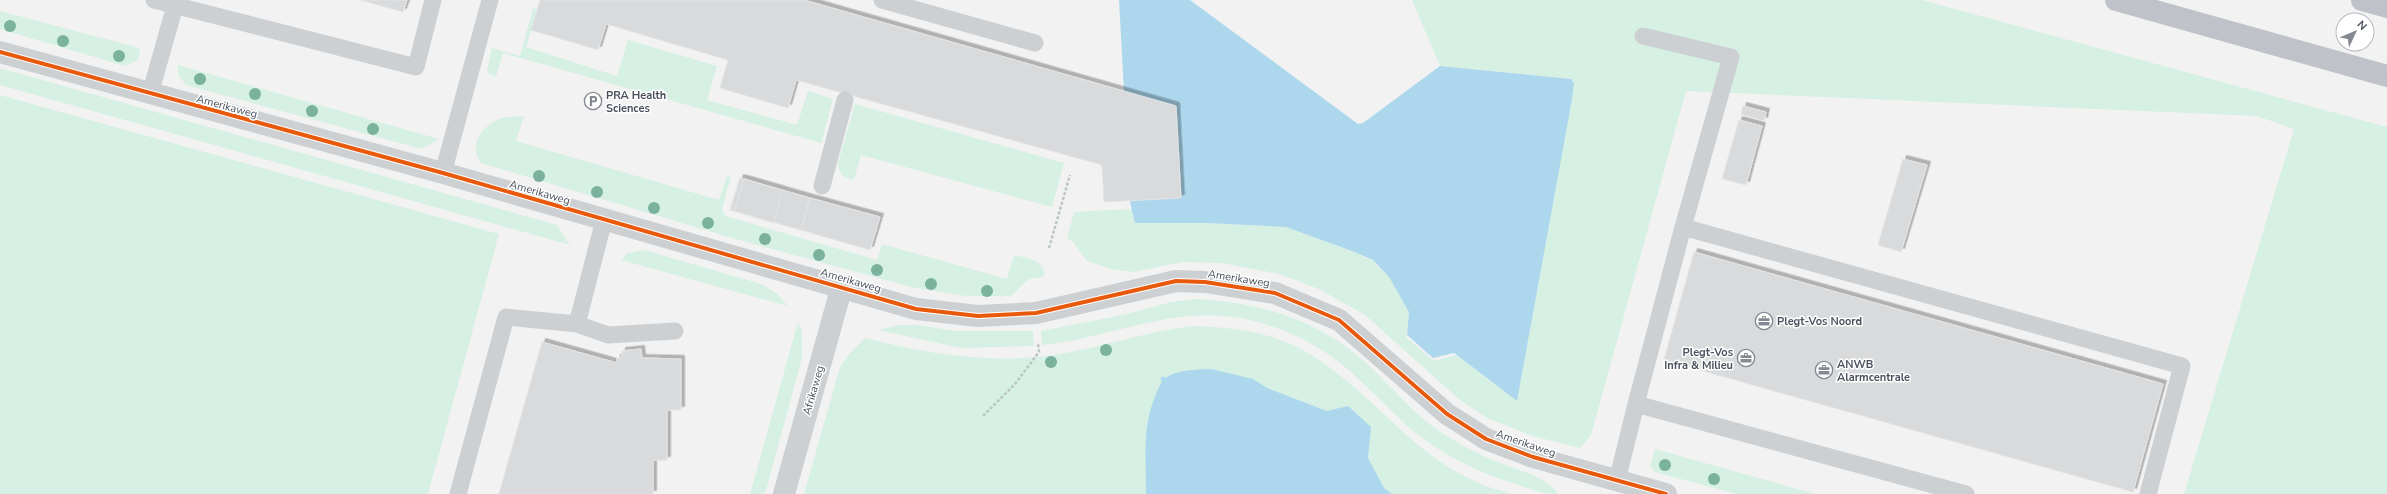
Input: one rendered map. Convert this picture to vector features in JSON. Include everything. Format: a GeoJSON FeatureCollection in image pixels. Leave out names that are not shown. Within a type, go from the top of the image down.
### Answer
{"type":"FeatureCollection","features":[{"type":"Feature","properties":{"kind":"highway"},"geometry":{"type":"LineString","coordinates":[[2116,0],[2387,76]]}},
{"type":"Feature","properties":{"kind":"highway"},"geometry":{"type":"LineString","coordinates":[[2362,0],[2387,7]]}},
{"type":"Feature","properties":{"kind":"street","name":"Amerikaweg"},"geometry":{"type":"LineString","coordinates":[[0,52],[443,173],[604,220],[842,286],[916,309],[978,316],[1036,313],[1176,281],[1205,282],[1276,293],[1339,320],[1447,414],[1486,439],[1615,487],[1666,494]]}},
{"type":"Feature","properties":{"kind":"street","name":"Afrikaweg"},"geometry":{"type":"LineString","coordinates":[[784,494],[842,286]]}},
{"type":"Feature","properties":{"kind":"lane"},"geometry":{"type":"LineString","coordinates":[[154,0],[416,67],[433,0]]}},
{"type":"Feature","properties":{"kind":"lane"},"geometry":{"type":"LineString","coordinates":[[443,173],[490,0]]}},
{"type":"Feature","properties":{"kind":"lane"},"geometry":{"type":"LineString","coordinates":[[882,0],[1035,43]]}},
{"type":"Feature","properties":{"kind":"lane"},"geometry":{"type":"LineString","coordinates":[[150,94],[175,6]]}},
{"type":"Feature","properties":{"kind":"lane"},"geometry":{"type":"LineString","coordinates":[[1615,487],[1683,227],[1730,57],[1643,36]]}},
{"type":"Feature","properties":{"kind":"lane"},"geometry":{"type":"LineString","coordinates":[[822,186],[844,100]]}},
{"type":"Feature","properties":{"kind":"lane"},"geometry":{"type":"LineString","coordinates":[[577,324],[604,220]]}},
{"type":"Feature","properties":{"kind":"lane"},"geometry":{"type":"LineString","coordinates":[[1683,227],[2182,366],[2148,494]]}},
{"type":"Feature","properties":{"kind":"lane"},"geometry":{"type":"LineString","coordinates":[[458,494],[506,317],[577,324],[608,335],[675,331]]}},
{"type":"Feature","properties":{"kind":"lane"},"geometry":{"type":"LineString","coordinates":[[1636,404],[1966,494]]}},
{"type":"Feature","properties":{"kind":"path"},"geometry":{"type":"LineString","coordinates":[[1049,248],[1070,175]]}},
{"type":"Feature","properties":{"kind":"path"},"geometry":{"type":"LineString","coordinates":[[983,416],[1015,384],[1039,352],[1036,313]]}},
{"type":"Feature","properties":{"kind":"green space"},"geometry":{"type":"Polygon","coordinates":[[[1412,0],[1922,0],[2387,127],[2387,494],[2184,494],[2294,129],[2257,116],[1686,91],[1591,435],[1580,448],[1533,436],[1487,418],[1460,400],[1365,315],[1321,290],[1280,274],[1221,263],[1183,262],[1133,272],[1111,269],[1087,261],[1073,242],[1067,238],[1074,212],[1132,209],[1135,223],[1207,223],[1286,227],[1352,251],[1373,261],[1389,277],[1409,312],[1406,337],[1434,361],[1456,355],[1517,401],[1574,83],[1571,79],[1440,66],[1412,0]]]}},
{"type":"Feature","properties":{"kind":"green space"},"geometry":{"type":"Polygon","coordinates":[[[533,8],[537,10],[526,47],[617,76],[628,40],[717,66],[707,100],[797,125],[808,91],[833,99],[821,143],[503,53],[496,77],[489,74],[487,70],[492,48],[520,56],[533,8]]]}},
{"type":"Feature","properties":{"kind":"green space"},"geometry":{"type":"Polygon","coordinates":[[[0,11],[140,48],[138,60],[125,66],[0,29],[0,11]]]}},
{"type":"Feature","properties":{"kind":"green space"},"geometry":{"type":"Polygon","coordinates":[[[178,65],[439,139],[422,149],[186,85],[178,75],[178,65]]]}},
{"type":"Feature","properties":{"kind":"green space"},"geometry":{"type":"Polygon","coordinates":[[[0,68],[557,225],[570,245],[0,85],[0,68]]]}},
{"type":"Feature","properties":{"kind":"green space"},"geometry":{"type":"Polygon","coordinates":[[[0,95],[499,234],[428,494],[0,494],[0,95]]]}},
{"type":"Feature","properties":{"kind":"green space"},"geometry":{"type":"Polygon","coordinates":[[[855,104],[1064,163],[1052,207],[861,155],[854,180],[847,178],[842,175],[839,170],[838,163],[855,104]]]}},
{"type":"Feature","properties":{"kind":"green space"},"geometry":{"type":"Polygon","coordinates":[[[524,116],[516,141],[719,200],[727,176],[731,177],[722,209],[725,216],[877,260],[882,244],[1007,279],[1014,255],[1029,258],[1037,262],[1041,265],[1045,274],[1042,277],[1029,279],[1011,296],[966,296],[915,288],[739,240],[481,163],[477,156],[476,142],[483,130],[495,121],[502,118],[524,116]]]}},
{"type":"Feature","properties":{"kind":"green space"},"geometry":{"type":"Polygon","coordinates":[[[644,250],[761,284],[776,293],[788,306],[621,260],[627,253],[644,250]]]}},
{"type":"Feature","properties":{"kind":"green space"},"geometry":{"type":"Polygon","coordinates":[[[1194,299],[1240,304],[1263,309],[1305,323],[1326,334],[1345,346],[1364,361],[1424,420],[1435,428],[1478,453],[1531,474],[1546,482],[1558,494],[1539,492],[1509,482],[1473,468],[1450,456],[1418,435],[1398,418],[1360,380],[1330,355],[1295,335],[1257,322],[1219,316],[1193,316],[1168,319],[1093,336],[1042,345],[1041,331],[1123,315],[1171,302],[1194,299]]]}},
{"type":"Feature","properties":{"kind":"green space"},"geometry":{"type":"Polygon","coordinates":[[[798,322],[802,331],[802,358],[765,494],[750,494],[798,322]]]}},
{"type":"Feature","properties":{"kind":"green space"},"geometry":{"type":"Polygon","coordinates":[[[899,325],[919,325],[954,331],[1033,331],[1034,346],[961,348],[878,330],[899,325]]]}},
{"type":"Feature","properties":{"kind":"green space"},"geometry":{"type":"Polygon","coordinates":[[[1191,326],[1254,332],[1284,341],[1299,348],[1339,374],[1427,452],[1452,469],[1479,483],[1512,494],[804,494],[840,367],[849,354],[865,338],[912,349],[959,356],[982,358],[1030,358],[1071,352],[1156,332],[1191,326]]]}},
{"type":"Feature","properties":{"kind":"green space"},"geometry":{"type":"Polygon","coordinates":[[[1655,449],[1816,494],[1736,494],[1655,472],[1650,466],[1655,449]]]}},
{"type":"Feature","properties":{"kind":"water"},"geometry":{"type":"Polygon","coordinates":[[[1119,0],[1190,0],[1358,124],[1363,123],[1440,66],[1571,79],[1574,83],[1572,99],[1517,401],[1454,353],[1433,358],[1407,335],[1409,312],[1389,277],[1373,260],[1286,227],[1207,223],[1135,223],[1130,202],[1119,0]]]}},
{"type":"Feature","properties":{"kind":"water"},"geometry":{"type":"Polygon","coordinates":[[[1211,369],[1253,379],[1267,388],[1327,411],[1348,406],[1371,427],[1368,458],[1384,488],[1392,494],[1146,494],[1146,436],[1151,409],[1162,381],[1160,379],[1163,376],[1165,378],[1181,371],[1211,369]]]}},
{"type":"Feature","properties":{"kind":"building"},"geometry":{"type":"Polygon","coordinates":[[[360,0],[407,0],[403,12],[360,0]]]}},
{"type":"Feature","properties":{"kind":"building"},"geometry":{"type":"Polygon","coordinates":[[[540,0],[804,0],[1176,106],[1181,198],[1104,202],[1102,165],[796,80],[788,108],[720,88],[728,60],[606,24],[598,50],[531,30],[540,0]]]}},
{"type":"Feature","properties":{"kind":"building"},"geometry":{"type":"Polygon","coordinates":[[[1743,106],[1766,112],[1764,121],[1741,114],[1743,106]]]}},
{"type":"Feature","properties":{"kind":"building"},"geometry":{"type":"Polygon","coordinates":[[[1739,120],[1762,126],[1746,185],[1722,179],[1739,120]]]}},
{"type":"Feature","properties":{"kind":"building"},"geometry":{"type":"Polygon","coordinates":[[[1903,159],[1927,165],[1901,252],[1878,245],[1903,159]]]}},
{"type":"Feature","properties":{"kind":"building"},"geometry":{"type":"Polygon","coordinates":[[[740,178],[810,198],[801,230],[730,210],[740,178]]]}},
{"type":"Feature","properties":{"kind":"building"},"geometry":{"type":"Polygon","coordinates":[[[744,179],[782,190],[774,223],[734,211],[744,179]]]}},
{"type":"Feature","properties":{"kind":"building"},"geometry":{"type":"Polygon","coordinates":[[[810,198],[880,217],[870,250],[801,230],[810,198]]]}},
{"type":"Feature","properties":{"kind":"building"},"geometry":{"type":"Polygon","coordinates":[[[1694,252],[2163,384],[2133,492],[1664,360],[1694,252]]]}},
{"type":"Feature","properties":{"kind":"building"},"geometry":{"type":"Polygon","coordinates":[[[542,342],[617,363],[617,358],[622,358],[622,351],[641,349],[642,358],[681,359],[681,410],[667,410],[667,460],[653,460],[653,494],[499,494],[542,342]]]}},
{"type":"Feature","properties":{"kind":"cycle path"},"geometry":{"type":"LineString","coordinates":[[0,52],[443,173],[916,309],[978,316],[1036,313],[1176,281],[1205,282],[1275,293],[1339,320],[1447,414],[1486,439],[1533,457],[1666,494]]}},
{"type":"Feature","properties":{"kind":"place","name":"PRA Health Sciences"},"geometry":{"type":"Point","coordinates":[593,101]}},
{"type":"Feature","properties":{"kind":"place","name":"Plegt-Vos Noord"},"geometry":{"type":"Point","coordinates":[1764,321]}},
{"type":"Feature","properties":{"kind":"place","name":"Plegt-Vos Infra & Milieu"},"geometry":{"type":"Point","coordinates":[1746,358]}},
{"type":"Feature","properties":{"kind":"place","name":"ANWB Alarmcentrale"},"geometry":{"type":"Point","coordinates":[1824,370]}}]}
